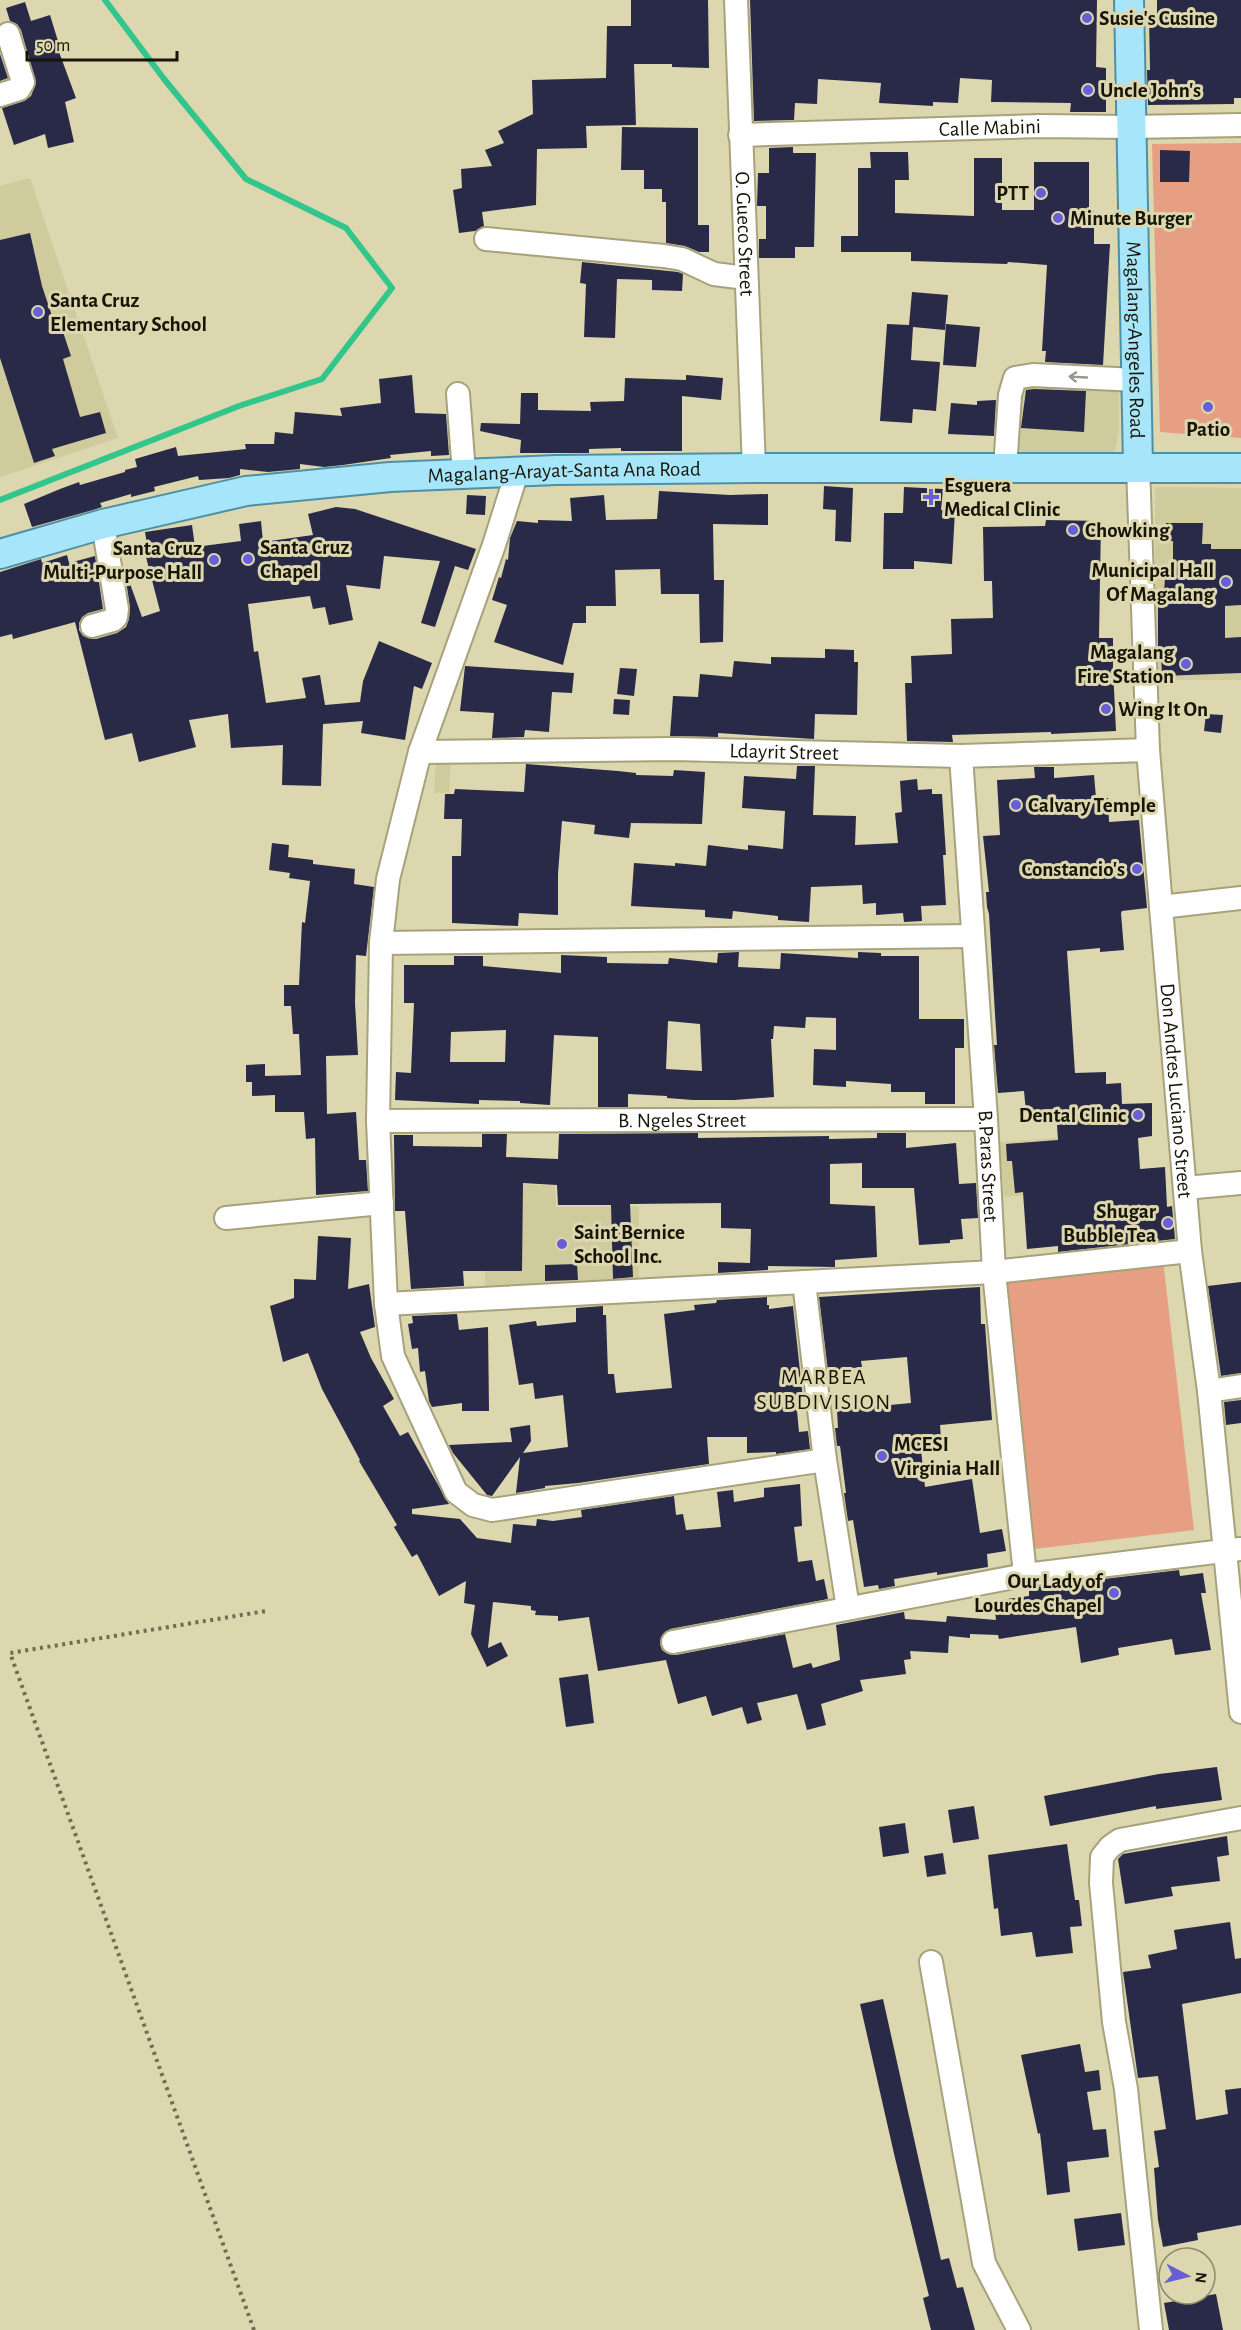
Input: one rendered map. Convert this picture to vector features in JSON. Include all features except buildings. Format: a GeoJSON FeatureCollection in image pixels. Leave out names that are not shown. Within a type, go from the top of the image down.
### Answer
{"type":"FeatureCollection","features":[{"type":"Feature","properties":{"kind":"main road","name":"Magalang-Angeles Road"},"geometry":{"type":"LineString","coordinates":[[1129,0],[1138,466]]}},
{"type":"Feature","properties":{"kind":"main road","name":"Magalang-Arayat-Santa Ana Road"},"geometry":{"type":"LineString","coordinates":[[0,554],[103,524],[246,491],[390,477],[464,473],[754,468],[1138,466],[1241,468]]}},
{"type":"Feature","properties":{"kind":"street","name":"O. Gueco Street"},"geometry":{"type":"LineString","coordinates":[[736,0],[754,468]]}},
{"type":"Feature","properties":{"kind":"street"},"geometry":{"type":"LineString","coordinates":[[0,95],[19,89],[23,82],[9,34]]}},
{"type":"Feature","properties":{"kind":"street","name":"Calle Mabini"},"geometry":{"type":"LineString","coordinates":[[740,135],[1039,126],[1241,125]]}},
{"type":"Feature","properties":{"kind":"street"},"geometry":{"type":"LineString","coordinates":[[486,239],[664,256],[682,259],[714,274],[746,278]]}},
{"type":"Feature","properties":{"kind":"street"},"geometry":{"type":"LineString","coordinates":[[1005,468],[1010,396],[1015,378],[1033,375],[1137,380]]}},
{"type":"Feature","properties":{"kind":"street"},"geometry":{"type":"LineString","coordinates":[[458,394],[464,473]]}},
{"type":"Feature","properties":{"kind":"street","name":"Don Andres Luciano Street"},"geometry":{"type":"LineString","coordinates":[[1138,466],[1148,750],[1161,908],[1190,1251],[1233,1549],[1241,1712]]}},
{"type":"Feature","properties":{"kind":"street"},"geometry":{"type":"LineString","coordinates":[[517,472],[494,545],[420,752],[388,879],[381,943],[378,1121],[386,1304],[393,1356],[456,1492],[473,1505],[492,1510],[825,1460]]}},
{"type":"Feature","properties":{"kind":"street"},"geometry":{"type":"LineString","coordinates":[[92,626],[117,617],[103,524]]}},
{"type":"Feature","properties":{"kind":"street","name":"Ldayrit Street"},"geometry":{"type":"LineString","coordinates":[[420,752],[674,749],[961,756],[1148,750]]}},
{"type":"Feature","properties":{"kind":"street","name":"B.Paras Street"},"geometry":{"type":"LineString","coordinates":[[961,756],[994,1272],[1025,1575]]}},
{"type":"Feature","properties":{"kind":"street"},"geometry":{"type":"LineString","coordinates":[[1161,908],[1241,898]]}},
{"type":"Feature","properties":{"kind":"street"},"geometry":{"type":"LineString","coordinates":[[381,943],[972,936]]}},
{"type":"Feature","properties":{"kind":"street","name":"B. Ngeles Street"},"geometry":{"type":"LineString","coordinates":[[378,1121],[986,1119]]}},
{"type":"Feature","properties":{"kind":"street"},"geometry":{"type":"LineString","coordinates":[[1185,1188],[1241,1183]]}},
{"type":"Feature","properties":{"kind":"street"},"geometry":{"type":"LineString","coordinates":[[226,1218],[382,1203]]}},
{"type":"Feature","properties":{"kind":"street"},"geometry":{"type":"LineString","coordinates":[[386,1304],[994,1272],[1190,1251]]}},
{"type":"Feature","properties":{"kind":"street"},"geometry":{"type":"LineString","coordinates":[[804,1282],[825,1460],[848,1608]]}},
{"type":"Feature","properties":{"kind":"street"},"geometry":{"type":"LineString","coordinates":[[1209,1391],[1241,1386]]}},
{"type":"Feature","properties":{"kind":"street"},"geometry":{"type":"LineString","coordinates":[[673,1642],[1025,1575],[1233,1549]]}},
{"type":"Feature","properties":{"kind":"street"},"geometry":{"type":"LineString","coordinates":[[1151,2330],[1126,2089],[1114,2022],[1101,1883],[1102,1857],[1120,1840],[1241,1818]]}},
{"type":"Feature","properties":{"kind":"street"},"geometry":{"type":"LineString","coordinates":[[931,1962],[984,2263],[1019,2330]]}},
{"type":"Feature","properties":{"kind":"path"},"geometry":{"type":"LineString","coordinates":[[254,2330],[10,1653],[266,1611]]}},
{"type":"Feature","properties":{"kind":"shaded area"},"geometry":{"type":"Polygon","coordinates":[[[1241,143],[1241,438],[1160,432],[1152,144],[1241,143]]]}},
{"type":"Feature","properties":{"kind":"shaded area","name":"Santa Cruz Elementary School"},"geometry":{"type":"Polygon","coordinates":[[[30,178],[118,438],[0,477],[0,186],[30,178]]]}},
{"type":"Feature","properties":{"kind":"shaded area"},"geometry":{"type":"Polygon","coordinates":[[[1004,369],[1119,375],[1119,431],[1115,451],[1104,455],[1002,453],[1004,369]]]}},
{"type":"Feature","properties":{"kind":"shaded area"},"geometry":{"type":"Polygon","coordinates":[[[1155,487],[1241,488],[1241,680],[1155,680],[1155,487]]]}},
{"type":"Feature","properties":{"kind":"shaded area"},"geometry":{"type":"Polygon","coordinates":[[[436,755],[451,756],[449,793],[434,793],[436,755]]]}},
{"type":"Feature","properties":{"kind":"shaded area"},"geometry":{"type":"Polygon","coordinates":[[[1057,1138],[1061,1192],[1004,1197],[1000,1142],[1057,1138]]]}},
{"type":"Feature","properties":{"kind":"shaded area","name":"Saint Bernice School Inc."},"geometry":{"type":"Polygon","coordinates":[[[483,1184],[555,1185],[556,1207],[639,1206],[639,1281],[485,1289],[483,1184]]]}},
{"type":"Feature","properties":{"kind":"shaded area"},"geometry":{"type":"Polygon","coordinates":[[[1163,1260],[1194,1530],[1034,1549],[1003,1279],[1163,1260]]]}},
{"type":"Feature","properties":{"kind":"waterway"},"geometry":{"type":"LineString","coordinates":[[0,500],[239,406],[322,379],[392,288],[346,228],[246,179],[164,79],[105,0]]}},
{"type":"Feature","properties":{"kind":"place","name":"Susie's Cusine"},"geometry":{"type":"Point","coordinates":[1087,18]}},
{"type":"Feature","properties":{"kind":"place","name":"Uncle John's"},"geometry":{"type":"Point","coordinates":[1088,90]}},
{"type":"Feature","properties":{"kind":"place","name":"PTT"},"geometry":{"type":"Point","coordinates":[1041,193]}},
{"type":"Feature","properties":{"kind":"place","name":"Minute Burger"},"geometry":{"type":"Point","coordinates":[1058,218]}},
{"type":"Feature","properties":{"kind":"place","name":"Santa Cruz Elementary School"},"geometry":{"type":"Point","coordinates":[38,312]}},
{"type":"Feature","properties":{"kind":"place","name":"Patio"},"geometry":{"type":"Point","coordinates":[1208,407]}},
{"type":"Feature","properties":{"kind":"place","name":"Esguera Medical Clinic"},"geometry":{"type":"Point","coordinates":[931,497]}},
{"type":"Feature","properties":{"kind":"place","name":"Chowking"},"geometry":{"type":"Point","coordinates":[1073,530]}},
{"type":"Feature","properties":{"kind":"place","name":"Santa Cruz Chapel"},"geometry":{"type":"Point","coordinates":[248,559]}},
{"type":"Feature","properties":{"kind":"place","name":"Santa Cruz Multi-Purpose Hall"},"geometry":{"type":"Point","coordinates":[214,560]}},
{"type":"Feature","properties":{"kind":"place","name":"Municipal Hall Of Magalang"},"geometry":{"type":"Point","coordinates":[1226,582]}},
{"type":"Feature","properties":{"kind":"place","name":"Magalang Fire Station"},"geometry":{"type":"Point","coordinates":[1186,664]}},
{"type":"Feature","properties":{"kind":"place","name":"Wing It On"},"geometry":{"type":"Point","coordinates":[1106,709]}},
{"type":"Feature","properties":{"kind":"place","name":"Calvary Temple"},"geometry":{"type":"Point","coordinates":[1016,805]}},
{"type":"Feature","properties":{"kind":"place","name":"Constancio's"},"geometry":{"type":"Point","coordinates":[1137,869]}},
{"type":"Feature","properties":{"kind":"place","name":"Dental Clinic"},"geometry":{"type":"Point","coordinates":[1138,1115]}},
{"type":"Feature","properties":{"kind":"place","name":"Shugar Bubble Tea"},"geometry":{"type":"Point","coordinates":[1168,1223]}},
{"type":"Feature","properties":{"kind":"place","name":"Saint Bernice School Inc."},"geometry":{"type":"Point","coordinates":[562,1244]}},
{"type":"Feature","properties":{"kind":"place","name":"MCESI Virginia Hall"},"geometry":{"type":"Point","coordinates":[882,1456]}},
{"type":"Feature","properties":{"kind":"place","name":"Our Lady of Lourdes Chapel"},"geometry":{"type":"Point","coordinates":[1114,1593]}},
{"type":"Feature","properties":{"kind":"district","name":"MARBEA SUBDIVISION"},"geometry":{"type":"Point","coordinates":[824,1388]}}]}
